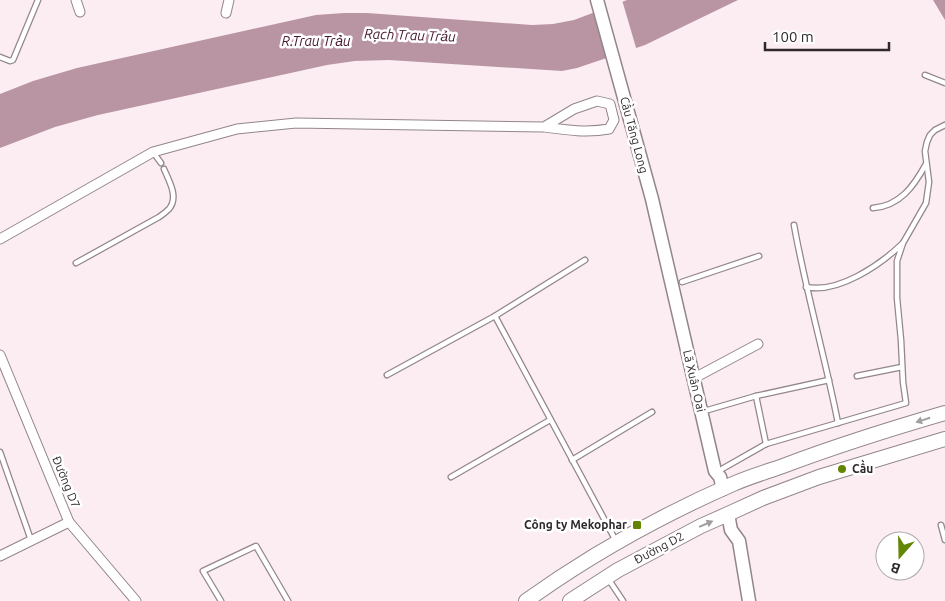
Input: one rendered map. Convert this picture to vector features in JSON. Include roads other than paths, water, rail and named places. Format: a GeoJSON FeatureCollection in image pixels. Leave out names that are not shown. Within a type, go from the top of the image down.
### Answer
{"type":"FeatureCollection","features":[{"type":"Feature","properties":{"kind":"main road","name":"Cầu Tăng Long"},"geometry":{"type":"LineString","coordinates":[[597,0],[642,163],[668,271]]}},
{"type":"Feature","properties":{"kind":"main road","name":"Lã Xuân Oai"},"geometry":{"type":"LineString","coordinates":[[668,271],[715,471],[720,477],[723,489]]}},
{"type":"Feature","properties":{"kind":"main road","name":"Đường D2"},"geometry":{"type":"LineString","coordinates":[[526,601],[616,542],[723,489],[811,455],[945,413]]}},
{"type":"Feature","properties":{"kind":"main road","name":"Đường D2"},"geometry":{"type":"LineString","coordinates":[[577,599],[607,576],[701,526],[750,504],[813,478],[945,439]]}},
{"type":"Feature","properties":{"kind":"main road"},"geometry":{"type":"LineString","coordinates":[[723,489],[731,530],[738,541],[749,601]]}},
{"type":"Feature","properties":{"kind":"main road","name":"Đường D2"},"geometry":{"type":"LineString","coordinates":[[514,601],[590,551],[602,551]]}},
{"type":"Feature","properties":{"kind":"street"},"geometry":{"type":"LineString","coordinates":[[76,0],[80,12]]}},
{"type":"Feature","properties":{"kind":"street"},"geometry":{"type":"LineString","coordinates":[[226,13],[229,0]]}},
{"type":"Feature","properties":{"kind":"street"},"geometry":{"type":"LineString","coordinates":[[0,238],[153,152],[237,129],[296,123],[544,127],[574,131],[596,131],[609,129],[614,120],[610,104],[597,101],[574,109],[544,127]]}},
{"type":"Feature","properties":{"kind":"street"},"geometry":{"type":"LineString","coordinates":[[700,374],[758,344]]}},
{"type":"Feature","properties":{"kind":"street","name":"Đường D7"},"geometry":{"type":"LineString","coordinates":[[0,355],[69,522],[136,601]]}},
{"type":"Feature","properties":{"kind":"street"},"geometry":{"type":"LineString","coordinates":[[0,556],[69,522]]}},
{"type":"Feature","properties":{"kind":"lane"},"geometry":{"type":"LineString","coordinates":[[0,58],[13,60],[38,0]]}},
{"type":"Feature","properties":{"kind":"lane"},"geometry":{"type":"LineString","coordinates":[[925,75],[945,83]]}},
{"type":"Feature","properties":{"kind":"lane"},"geometry":{"type":"LineString","coordinates":[[722,469],[766,444],[906,402],[896,281],[897,261],[903,243],[926,202],[929,182],[925,151],[930,135],[945,125]]}},
{"type":"Feature","properties":{"kind":"lane"},"geometry":{"type":"LineString","coordinates":[[153,152],[161,163]]}},
{"type":"Feature","properties":{"kind":"lane"},"geometry":{"type":"LineString","coordinates":[[873,208],[892,204],[900,198],[926,164]]}},
{"type":"Feature","properties":{"kind":"lane"},"geometry":{"type":"LineString","coordinates":[[76,263],[159,217],[169,209],[174,195],[164,169]]}},
{"type":"Feature","properties":{"kind":"lane"},"geometry":{"type":"LineString","coordinates":[[794,225],[806,287],[838,423]]}},
{"type":"Feature","properties":{"kind":"lane"},"geometry":{"type":"LineString","coordinates":[[806,287],[824,288],[849,280],[879,263],[903,243]]}},
{"type":"Feature","properties":{"kind":"lane"},"geometry":{"type":"LineString","coordinates":[[682,282],[759,256]]}},
{"type":"Feature","properties":{"kind":"lane"},"geometry":{"type":"LineString","coordinates":[[387,374],[495,316],[586,260]]}},
{"type":"Feature","properties":{"kind":"lane"},"geometry":{"type":"LineString","coordinates":[[495,316],[616,542]]}},
{"type":"Feature","properties":{"kind":"lane"},"geometry":{"type":"LineString","coordinates":[[857,376],[902,367]]}},
{"type":"Feature","properties":{"kind":"lane"},"geometry":{"type":"LineString","coordinates":[[708,410],[756,396],[829,380]]}},
{"type":"Feature","properties":{"kind":"lane"},"geometry":{"type":"LineString","coordinates":[[756,396],[766,444]]}},
{"type":"Feature","properties":{"kind":"lane"},"geometry":{"type":"LineString","coordinates":[[572,460],[652,412]]}},
{"type":"Feature","properties":{"kind":"lane"},"geometry":{"type":"LineString","coordinates":[[451,477],[550,420]]}},
{"type":"Feature","properties":{"kind":"lane"},"geometry":{"type":"LineString","coordinates":[[0,452],[31,541]]}},
{"type":"Feature","properties":{"kind":"lane"},"geometry":{"type":"LineString","coordinates":[[941,524],[945,540]]}},
{"type":"Feature","properties":{"kind":"lane"},"geometry":{"type":"LineString","coordinates":[[221,601],[203,571],[256,546],[288,601]]}},
{"type":"Feature","properties":{"kind":"lane"},"geometry":{"type":"LineString","coordinates":[[607,576],[623,601]]}},
{"type":"Feature","properties":{"kind":"water","name":"R.Trau Trảu"},"geometry":{"type":"Polygon","coordinates":[[[627,0],[738,0],[645,45],[577,68],[562,71],[389,60],[355,61],[327,65],[98,115],[55,127],[0,148],[0,94],[33,81],[77,68],[316,15],[367,13],[532,25],[553,24],[574,20],[627,0]]]}},
{"type":"Feature","properties":{"kind":"water"},"geometry":{"type":"Polygon","coordinates":[[[933,0],[945,0],[945,20],[933,0]]]}},
{"type":"Feature","properties":{"kind":"place","name":"Cầu"},"geometry":{"type":"Point","coordinates":[842,469]}},
{"type":"Feature","properties":{"kind":"place","name":"Công ty Mekophar"},"geometry":{"type":"Point","coordinates":[637,525]}},
{"type":"Feature","properties":{"kind":"water label","name":"Rạch Trau Trảu"},"geometry":{"type":"Point","coordinates":[410,35]}}]}
